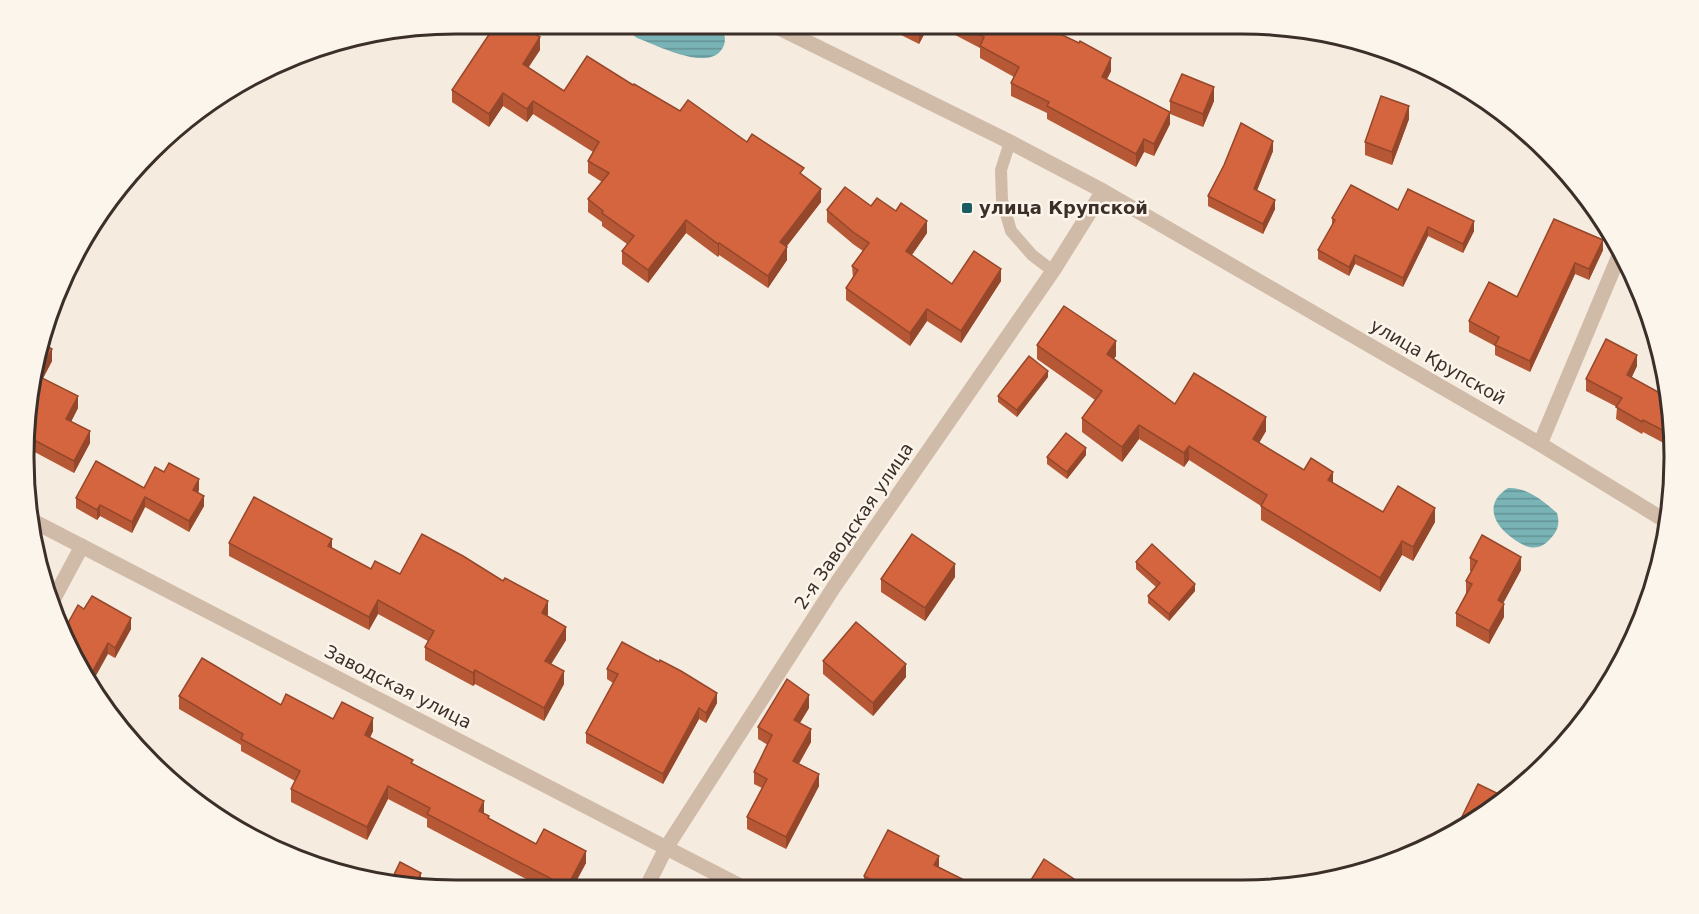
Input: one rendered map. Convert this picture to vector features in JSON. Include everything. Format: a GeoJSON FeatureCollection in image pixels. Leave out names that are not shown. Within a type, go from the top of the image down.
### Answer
{"type":"FeatureCollection","features":[{"type":"Feature","properties":{"kind":"street","name":"улица Крупской"},"geometry":{"type":"LineString","coordinates":[[791,34],[1010,142],[1103,191],[1540,444],[1660,517]]}},
{"type":"Feature","properties":{"kind":"street","name":"2-я Заводская улица"},"geometry":{"type":"LineString","coordinates":[[650,880],[666,848],[834,587],[1053,272],[1103,191]]}},
{"type":"Feature","properties":{"kind":"street"},"geometry":{"type":"LineString","coordinates":[[1540,444],[1617,262]]}},
{"type":"Feature","properties":{"kind":"street","name":"Заводская улица"},"geometry":{"type":"LineString","coordinates":[[40,525],[728,880]]}},
{"type":"Feature","properties":{"kind":"street"},"geometry":{"type":"LineString","coordinates":[[57,593],[82,546]]}},
{"type":"Feature","properties":{"kind":"lane"},"geometry":{"type":"LineString","coordinates":[[1010,142],[1001,170],[1002,200],[1011,231],[1032,255],[1053,272]]}},
{"type":"Feature","properties":{"kind":"water"},"geometry":{"type":"Polygon","coordinates":[[[632,34],[724,34],[725,42],[718,54],[709,58],[697,58],[670,51],[632,34]]]}},
{"type":"Feature","properties":{"kind":"water"},"geometry":{"type":"Polygon","coordinates":[[[1508,488],[1528,492],[1557,513],[1557,529],[1546,543],[1536,547],[1526,546],[1511,537],[1499,525],[1494,506],[1496,500],[1508,488]]]}},
{"type":"Feature","properties":{"kind":"building"},"geometry":{"type":"Polygon","coordinates":[[[489,34],[535,34],[540,37],[523,64],[564,91],[587,56],[680,111],[688,100],[747,142],[752,134],[804,168],[800,173],[821,189],[780,242],[787,247],[768,276],[686,220],[648,270],[622,251],[634,236],[602,213],[603,211],[588,199],[609,173],[588,161],[599,142],[533,101],[527,109],[503,93],[489,114],[452,90],[489,34]]]}},
{"type":"Feature","properties":{"kind":"building"},"geometry":{"type":"Polygon","coordinates":[[[978,34],[1060,34],[1079,43],[1080,41],[1111,58],[1102,77],[1170,112],[1154,144],[1144,139],[1136,154],[1047,106],[1049,102],[1011,83],[1019,67],[980,46],[984,37],[978,34]]]}},
{"type":"Feature","properties":{"kind":"building"},"geometry":{"type":"Polygon","coordinates":[[[1182,74],[1214,87],[1203,114],[1170,101],[1182,74]]]}},
{"type":"Feature","properties":{"kind":"building"},"geometry":{"type":"Polygon","coordinates":[[[1381,96],[1409,106],[1392,152],[1365,142],[1381,96]]]}},
{"type":"Feature","properties":{"kind":"building"},"geometry":{"type":"Polygon","coordinates":[[[1241,123],[1273,141],[1254,189],[1275,200],[1263,224],[1208,196],[1224,165],[1241,123]]]}},
{"type":"Feature","properties":{"kind":"building"},"geometry":{"type":"Polygon","coordinates":[[[1351,185],[1398,210],[1408,189],[1474,221],[1463,244],[1428,227],[1403,278],[1355,255],[1349,267],[1318,250],[1335,220],[1332,218],[1351,185]]]}},
{"type":"Feature","properties":{"kind":"building"},"geometry":{"type":"Polygon","coordinates":[[[845,187],[871,206],[877,198],[896,211],[901,203],[927,221],[906,251],[952,284],[974,251],[1001,269],[961,331],[927,309],[910,333],[846,288],[858,270],[852,266],[869,243],[827,210],[845,187]]]}},
{"type":"Feature","properties":{"kind":"building"},"geometry":{"type":"Polygon","coordinates":[[[1554,219],[1603,240],[1589,269],[1575,263],[1530,361],[1495,345],[1499,337],[1469,321],[1489,282],[1517,297],[1554,219]]]}},
{"type":"Feature","properties":{"kind":"building"},"geometry":{"type":"Polygon","coordinates":[[[1064,306],[1116,341],[1107,354],[1175,404],[1194,373],[1266,417],[1253,439],[1304,470],[1311,458],[1333,472],[1328,480],[1383,512],[1398,486],[1435,508],[1413,547],[1402,541],[1380,578],[1261,506],[1267,495],[1189,446],[1184,453],[1139,425],[1122,447],[1082,418],[1102,391],[1037,345],[1064,306]]]}},
{"type":"Feature","properties":{"kind":"building"},"geometry":{"type":"Polygon","coordinates":[[[1606,339],[1637,355],[1627,375],[1659,393],[1664,431],[1643,420],[1642,422],[1616,407],[1622,398],[1586,379],[1606,339]]]}},
{"type":"Feature","properties":{"kind":"building"},"geometry":{"type":"Polygon","coordinates":[[[1029,356],[1048,371],[1017,410],[998,396],[1029,356]]]}},
{"type":"Feature","properties":{"kind":"building"},"geometry":{"type":"Polygon","coordinates":[[[42,378],[78,396],[66,419],[90,431],[74,461],[35,440],[42,378]]]}},
{"type":"Feature","properties":{"kind":"building"},"geometry":{"type":"Polygon","coordinates":[[[1066,433],[1086,448],[1067,472],[1047,457],[1066,433]]]}},
{"type":"Feature","properties":{"kind":"building"},"geometry":{"type":"Polygon","coordinates":[[[96,461],[144,488],[155,467],[164,472],[169,463],[199,479],[193,490],[204,496],[189,521],[145,497],[132,522],[100,505],[97,510],[76,498],[96,461]]]}},
{"type":"Feature","properties":{"kind":"building"},"geometry":{"type":"Polygon","coordinates":[[[254,497],[332,539],[328,546],[371,569],[375,561],[400,574],[422,534],[503,581],[505,578],[548,601],[542,613],[566,627],[545,661],[564,671],[544,708],[475,670],[473,673],[425,647],[434,631],[378,600],[369,617],[229,543],[254,497]]]}},
{"type":"Feature","properties":{"kind":"building"},"geometry":{"type":"Polygon","coordinates":[[[912,534],[955,564],[925,608],[881,579],[912,534]]]}},
{"type":"Feature","properties":{"kind":"building"},"geometry":{"type":"Polygon","coordinates":[[[1482,535],[1521,557],[1498,600],[1504,604],[1489,631],[1456,613],[1472,584],[1466,581],[1477,561],[1470,558],[1482,535]]]}},
{"type":"Feature","properties":{"kind":"building"},"geometry":{"type":"Polygon","coordinates":[[[1152,544],[1195,584],[1169,614],[1148,596],[1160,583],[1136,562],[1152,544]]]}},
{"type":"Feature","properties":{"kind":"building"},"geometry":{"type":"Polygon","coordinates":[[[92,596],[131,618],[115,648],[108,643],[93,671],[68,622],[78,605],[84,609],[92,596]]]}},
{"type":"Feature","properties":{"kind":"building"},"geometry":{"type":"Polygon","coordinates":[[[856,622],[906,664],[873,703],[823,661],[856,622]]]}},
{"type":"Feature","properties":{"kind":"building"},"geometry":{"type":"Polygon","coordinates":[[[622,642],[681,671],[717,693],[706,713],[699,708],[663,774],[586,733],[618,674],[607,669],[622,642]]]}},
{"type":"Feature","properties":{"kind":"building"},"geometry":{"type":"Polygon","coordinates":[[[202,658],[281,705],[286,694],[333,719],[342,702],[373,718],[365,735],[413,760],[411,763],[484,801],[479,811],[489,816],[488,818],[536,844],[544,829],[586,851],[571,880],[554,880],[427,814],[430,808],[388,786],[367,827],[291,789],[300,771],[241,739],[243,734],[179,696],[202,658]]]}},
{"type":"Feature","properties":{"kind":"building"},"geometry":{"type":"Polygon","coordinates":[[[787,679],[809,695],[794,720],[811,729],[793,761],[819,774],[786,837],[747,817],[767,779],[754,772],[772,735],[758,727],[787,679]]]}},
{"type":"Feature","properties":{"kind":"building"},"geometry":{"type":"Polygon","coordinates":[[[1478,784],[1497,793],[1477,808],[1462,818],[1478,784]]]}},
{"type":"Feature","properties":{"kind":"building"},"geometry":{"type":"Polygon","coordinates":[[[888,830],[939,856],[934,865],[964,880],[871,880],[864,876],[888,830]]]}},
{"type":"Feature","properties":{"kind":"building"},"geometry":{"type":"Polygon","coordinates":[[[1044,859],[1074,879],[1073,880],[1031,880],[1044,859]]]}},
{"type":"Feature","properties":{"kind":"building"},"geometry":{"type":"Polygon","coordinates":[[[400,862],[421,873],[419,878],[394,875],[400,862]]]}},
{"type":"Feature","properties":{"kind":"place","name":"улица Крупской"},"geometry":{"type":"Point","coordinates":[967,208]}}]}
